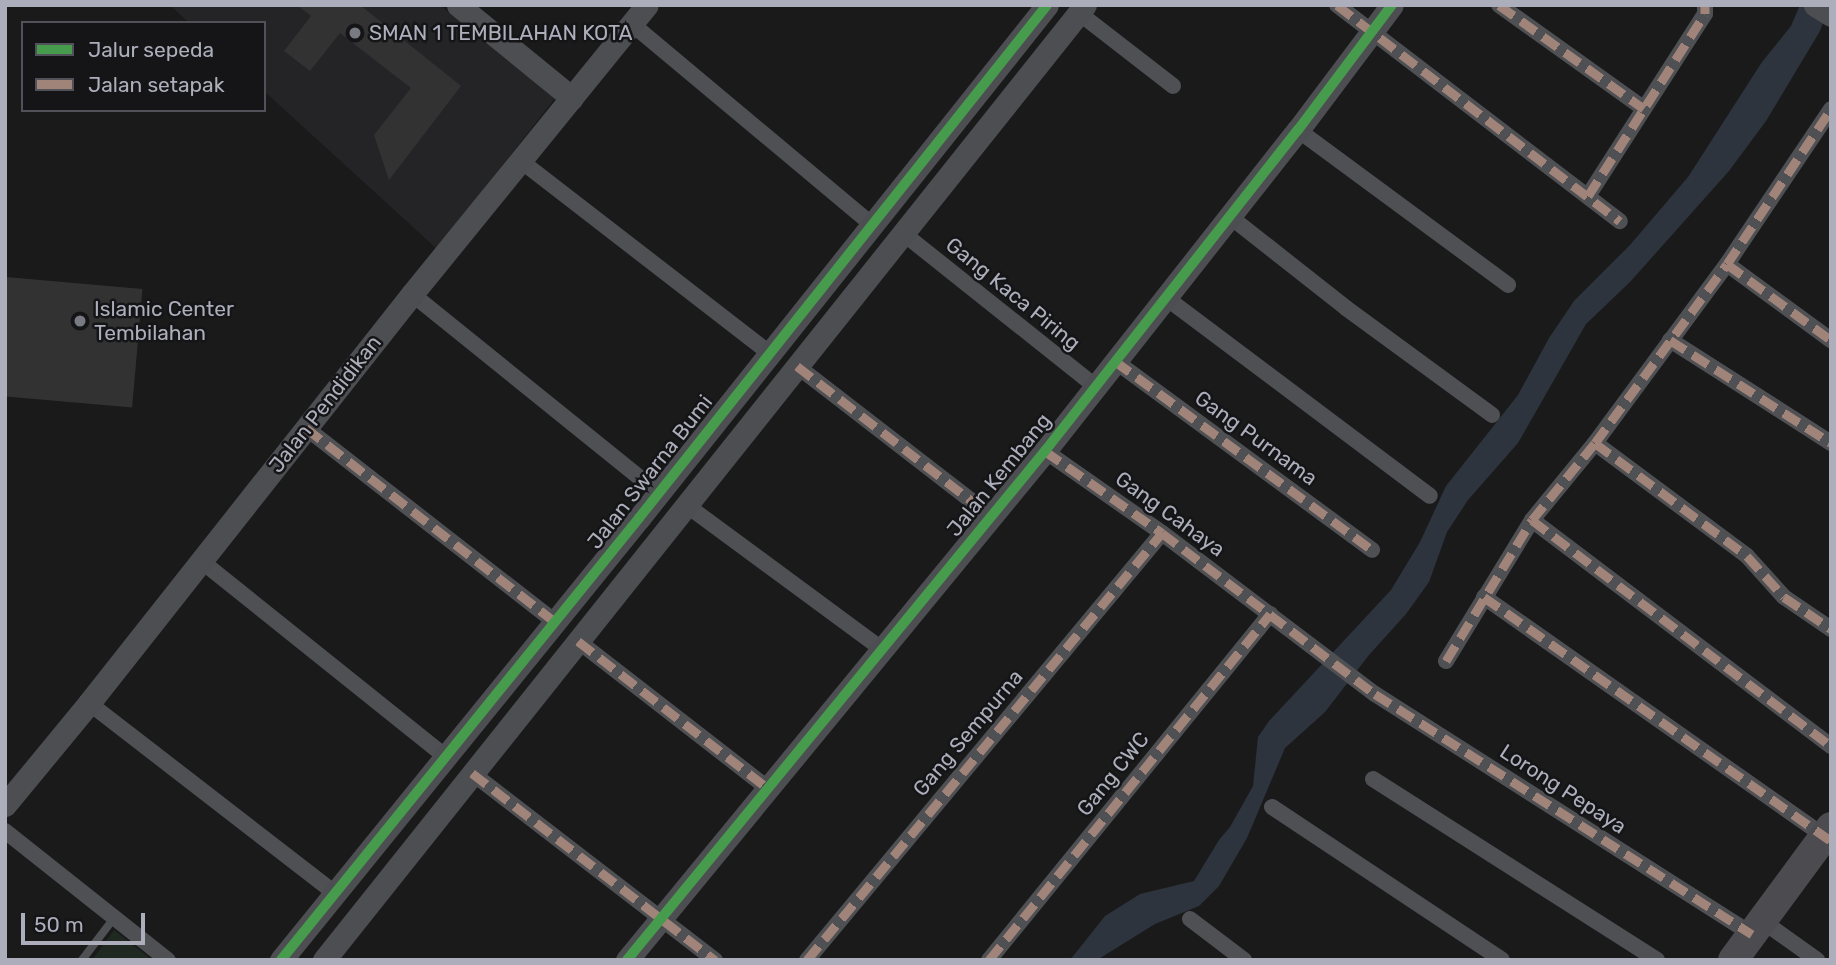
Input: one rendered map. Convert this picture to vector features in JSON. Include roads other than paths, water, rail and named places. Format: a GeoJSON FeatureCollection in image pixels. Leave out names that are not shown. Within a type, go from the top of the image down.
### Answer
{"type":"FeatureCollection","features":[{"type":"Feature","properties":{"kind":"highway"},"geometry":{"type":"LineString","coordinates":[[1732,960],[1828,835]]}},
{"type":"Feature","properties":{"kind":"street"},"geometry":{"type":"LineString","coordinates":[[458,5],[572,98]]}},
{"type":"Feature","properties":{"kind":"street","name":"Jalan Pendidikan"},"geometry":{"type":"LineString","coordinates":[[6,803],[89,704],[412,294],[647,5]]}},
{"type":"Feature","properties":{"kind":"street","name":"Jalan Swarna Bumi"},"geometry":{"type":"LineString","coordinates":[[281,960],[639,518],[1047,5]]}},
{"type":"Feature","properties":{"kind":"street"},"geometry":{"type":"LineString","coordinates":[[1337,5],[1620,221]]}},
{"type":"Feature","properties":{"kind":"street","name":"Jalan Kembang"},"geometry":{"type":"LineString","coordinates":[[626,960],[1045,450],[1228,215],[1298,130],[1392,5]]}},
{"type":"Feature","properties":{"kind":"street"},"geometry":{"type":"LineString","coordinates":[[1499,5],[1644,109]]}},
{"type":"Feature","properties":{"kind":"street"},"geometry":{"type":"LineString","coordinates":[[1588,196],[1705,14],[1705,5]]}},
{"type":"Feature","properties":{"kind":"street"},"geometry":{"type":"LineString","coordinates":[[324,960],[1082,9],[1172,86]]}},
{"type":"Feature","properties":{"kind":"street"},"geometry":{"type":"LineString","coordinates":[[632,24],[871,224]]}},
{"type":"Feature","properties":{"kind":"street"},"geometry":{"type":"LineString","coordinates":[[1446,661],[1532,520],[1595,443],[1727,264],[1831,109]]}},
{"type":"Feature","properties":{"kind":"street"},"geometry":{"type":"LineString","coordinates":[[1298,130],[1508,285]]}},
{"type":"Feature","properties":{"kind":"street"},"geometry":{"type":"LineString","coordinates":[[521,161],[769,353]]}},
{"type":"Feature","properties":{"kind":"street"},"geometry":{"type":"LineString","coordinates":[[1228,215],[1346,308],[1492,415]]}},
{"type":"Feature","properties":{"kind":"street","name":"Gang Kaca Piring"},"geometry":{"type":"LineString","coordinates":[[904,234],[1095,386]]}},
{"type":"Feature","properties":{"kind":"street"},"geometry":{"type":"LineString","coordinates":[[850,253],[875,271]]}},
{"type":"Feature","properties":{"kind":"street"},"geometry":{"type":"LineString","coordinates":[[1727,264],[1831,340]]}},
{"type":"Feature","properties":{"kind":"street"},"geometry":{"type":"LineString","coordinates":[[412,294],[659,493]]}},
{"type":"Feature","properties":{"kind":"street"},"geometry":{"type":"LineString","coordinates":[[1165,297],[1430,496]]}},
{"type":"Feature","properties":{"kind":"street"},"geometry":{"type":"LineString","coordinates":[[1670,340],[1831,443]]}},
{"type":"Feature","properties":{"kind":"street","name":"Gang Purnama"},"geometry":{"type":"LineString","coordinates":[[1115,361],[1371,550]]}},
{"type":"Feature","properties":{"kind":"street"},"geometry":{"type":"LineString","coordinates":[[797,366],[991,516]]}},
{"type":"Feature","properties":{"kind":"street"},"geometry":{"type":"LineString","coordinates":[[306,428],[555,622]]}},
{"type":"Feature","properties":{"kind":"street"},"geometry":{"type":"LineString","coordinates":[[1595,443],[1747,556],[1784,597],[1831,629]]}},
{"type":"Feature","properties":{"kind":"street","name":"Gang Cahaya"},"geometry":{"type":"LineString","coordinates":[[1045,450],[1163,533],[1327,658]]}},
{"type":"Feature","properties":{"kind":"street"},"geometry":{"type":"LineString","coordinates":[[685,504],[882,649]]}},
{"type":"Feature","properties":{"kind":"street"},"geometry":{"type":"LineString","coordinates":[[639,518],[660,536]]}},
{"type":"Feature","properties":{"kind":"street"},"geometry":{"type":"LineString","coordinates":[[1532,520],[1831,746]]}},
{"type":"Feature","properties":{"kind":"street","name":"Gang Sempurna"},"geometry":{"type":"LineString","coordinates":[[807,960],[1163,533]]}},
{"type":"Feature","properties":{"kind":"street"},"geometry":{"type":"LineString","coordinates":[[200,560],[445,756]]}},
{"type":"Feature","properties":{"kind":"street"},"geometry":{"type":"LineString","coordinates":[[1484,597],[1828,835]]}},
{"type":"Feature","properties":{"kind":"street","name":"Gang CWC"},"geometry":{"type":"LineString","coordinates":[[989,960],[1269,614]]}},
{"type":"Feature","properties":{"kind":"street"},"geometry":{"type":"LineString","coordinates":[[578,641],[766,787]]}},
{"type":"Feature","properties":{"kind":"street","name":"Lorong Pepaya"},"geometry":{"type":"LineString","coordinates":[[1327,658],[1353,678],[1757,927],[1817,960]]}},
{"type":"Feature","properties":{"kind":"street"},"geometry":{"type":"LineString","coordinates":[[89,704],[336,894]]}},
{"type":"Feature","properties":{"kind":"street"},"geometry":{"type":"LineString","coordinates":[[472,773],[715,960]]}},
{"type":"Feature","properties":{"kind":"street"},"geometry":{"type":"LineString","coordinates":[[1373,779],[1657,960]]}},
{"type":"Feature","properties":{"kind":"street"},"geometry":{"type":"LineString","coordinates":[[1272,807],[1502,960]]}},
{"type":"Feature","properties":{"kind":"street"},"geometry":{"type":"LineString","coordinates":[[393,821],[418,841]]}},
{"type":"Feature","properties":{"kind":"street"},"geometry":{"type":"LineString","coordinates":[[5,831],[168,960]]}},
{"type":"Feature","properties":{"kind":"street"},"geometry":{"type":"LineString","coordinates":[[1190,919],[1244,960]]}},
{"type":"Feature","properties":{"kind":"lane"},"geometry":{"type":"LineString","coordinates":[[82,960],[114,918]]}},
{"type":"Feature","properties":{"kind":"place","name":"SMAN 1 TEMBILAHAN KOTA"},"geometry":{"type":"Point","coordinates":[355,33]}},
{"type":"Feature","properties":{"kind":"place","name":"Islamic Center Tembilahan"},"geometry":{"type":"Point","coordinates":[80,321]}}]}
